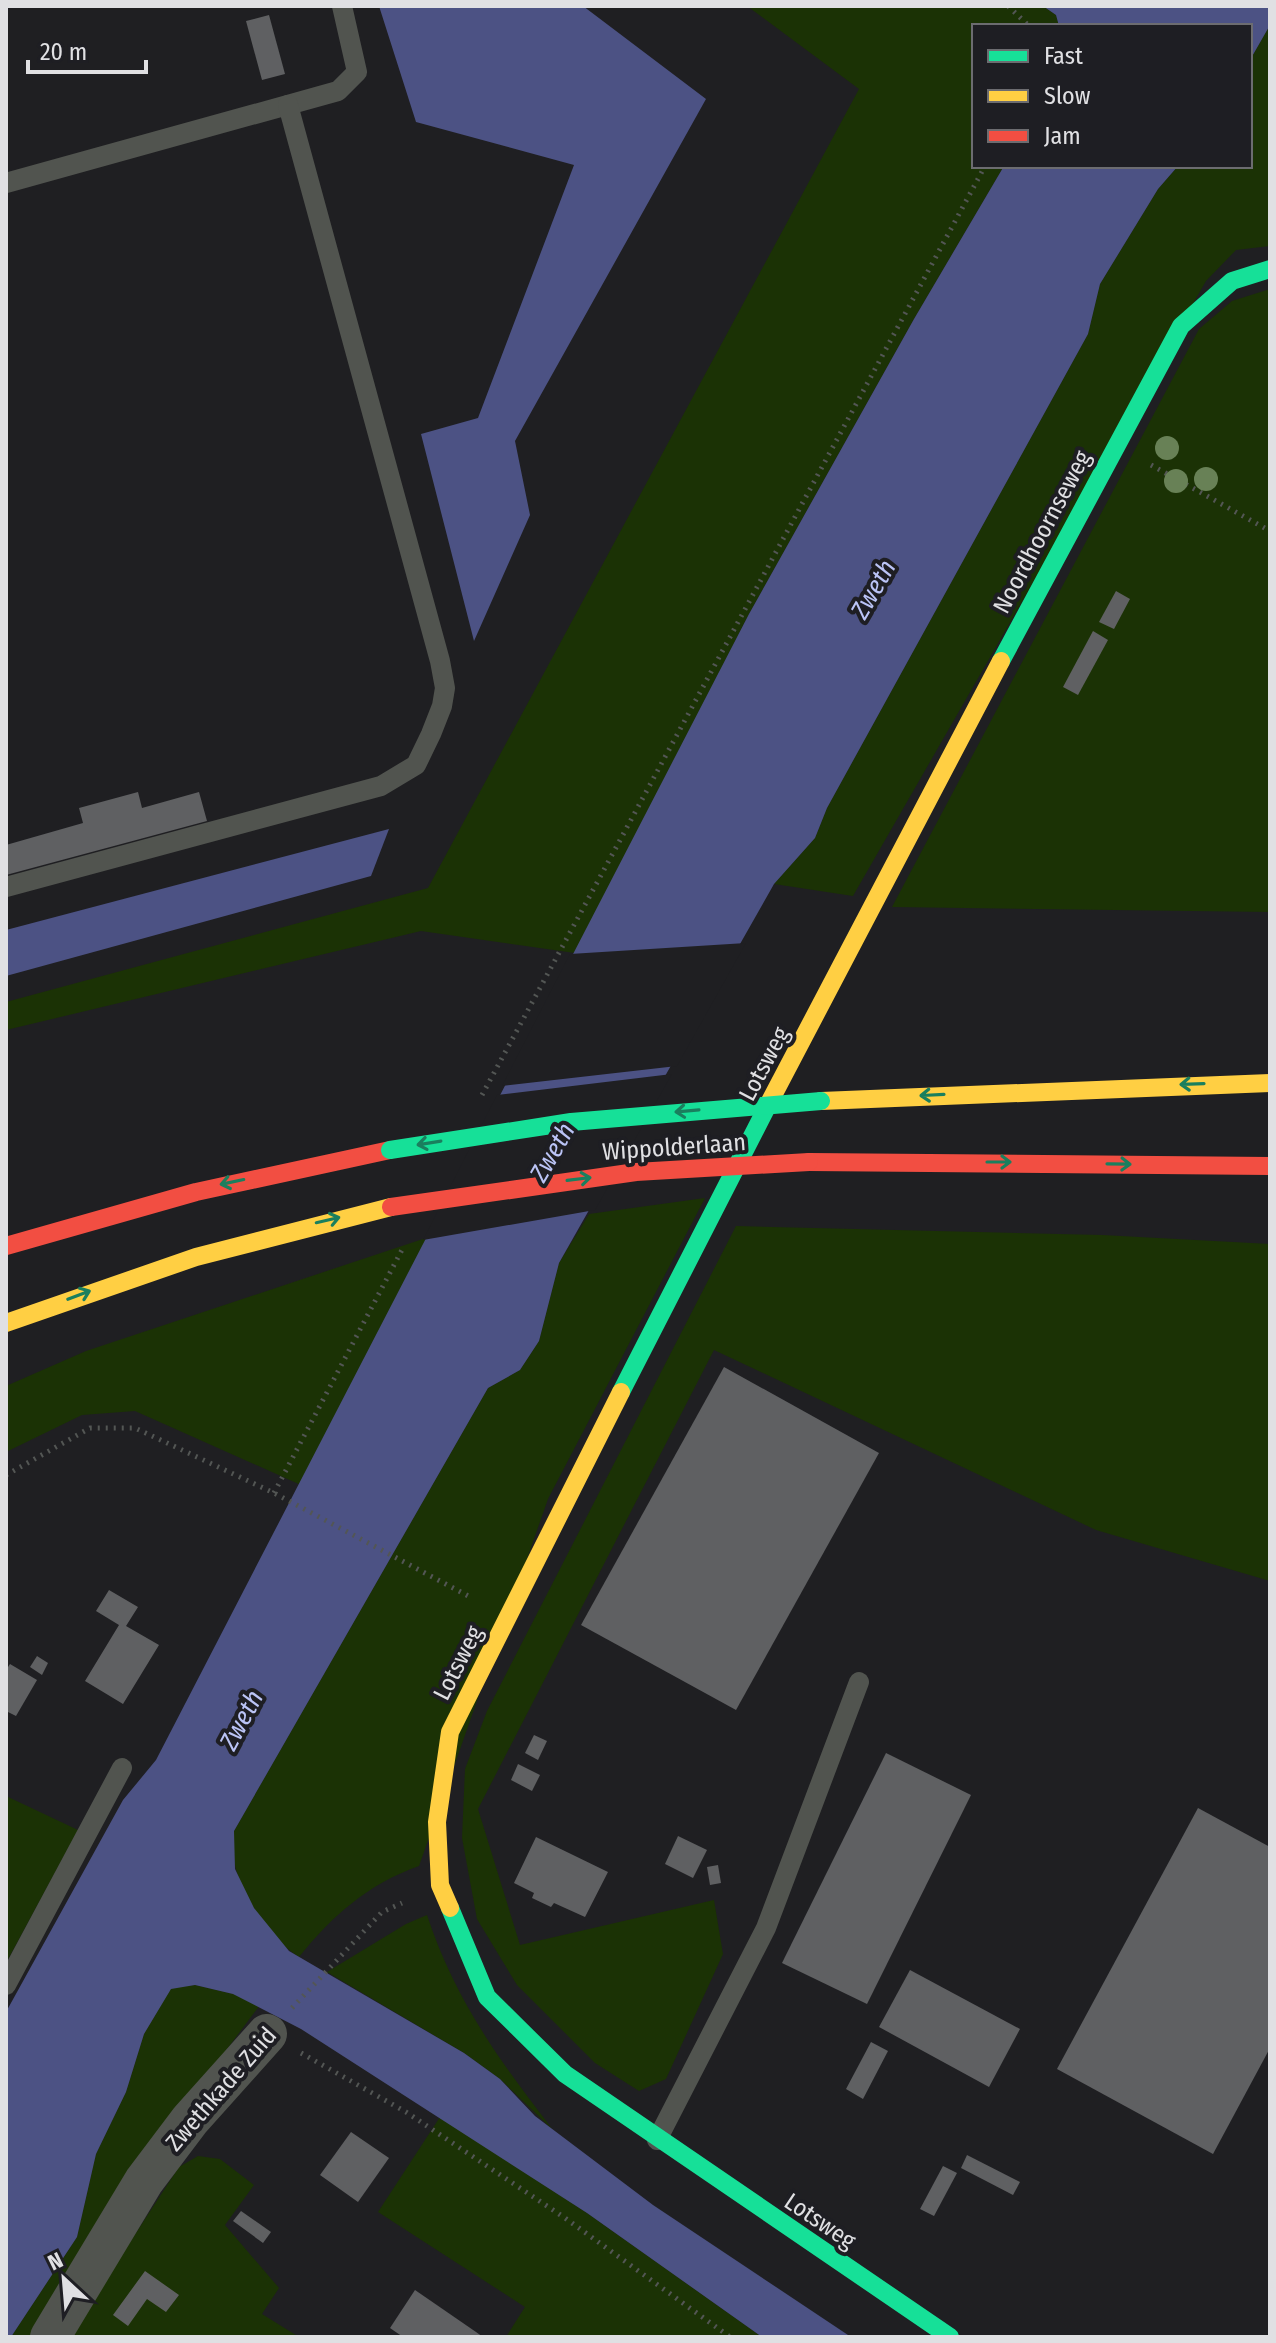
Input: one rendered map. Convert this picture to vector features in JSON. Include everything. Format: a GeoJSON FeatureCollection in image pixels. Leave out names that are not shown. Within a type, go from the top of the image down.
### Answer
{"type":"FeatureCollection","features":[{"type":"Feature","properties":{"kind":"main road","name":"Noordhoornseweg"},"geometry":{"type":"LineString","coordinates":[[896,857],[1181,326],[1216,291],[1255,270],[1270,269]]}},
{"type":"Feature","properties":{"kind":"main road","name":"Lotsweg"},"geometry":{"type":"LineString","coordinates":[[896,857],[674,1287],[450,1732],[437,1822],[440,1885],[487,1997],[565,2074],[657,2140],[950,2337]]}},
{"type":"Feature","properties":{"kind":"main road","name":"Wippolderlaan"},"geometry":{"type":"LineString","coordinates":[[6,1246],[95,1217],[222,1184],[390,1150],[584,1121],[821,1101],[1270,1083]]}},
{"type":"Feature","properties":{"kind":"main road","name":"Wippolderlaan"},"geometry":{"type":"LineString","coordinates":[[6,1323],[104,1285],[229,1245],[391,1207],[636,1172],[809,1162],[1270,1166]]}},
{"type":"Feature","properties":{"kind":"street","name":"Zwethkade Zuid"},"geometry":{"type":"LineString","coordinates":[[50,2337],[144,2181],[190,2120],[267,2034]]}},
{"type":"Feature","properties":{"kind":"lane"},"geometry":{"type":"LineString","coordinates":[[6,183],[338,91],[357,72],[342,6]]}},
{"type":"Feature","properties":{"kind":"lane"},"geometry":{"type":"LineString","coordinates":[[6,887],[381,786],[416,765],[442,706],[445,688],[440,661],[288,105]]}},
{"type":"Feature","properties":{"kind":"lane"},"geometry":{"type":"LineString","coordinates":[[657,2140],[766,1928],[859,1682]]}},
{"type":"Feature","properties":{"kind":"lane"},"geometry":{"type":"LineString","coordinates":[[6,1985],[122,1768]]}},
{"type":"Feature","properties":{"kind":"path"},"geometry":{"type":"LineString","coordinates":[[1008,6],[1027,24]]}},
{"type":"Feature","properties":{"kind":"path"},"geometry":{"type":"LineString","coordinates":[[477,1105],[984,168]]}},
{"type":"Feature","properties":{"kind":"path"},"geometry":{"type":"LineString","coordinates":[[1115,445],[1270,531]]}},
{"type":"Feature","properties":{"kind":"path"},"geometry":{"type":"LineString","coordinates":[[274,1493],[407,1241]]}},
{"type":"Feature","properties":{"kind":"path"},"geometry":{"type":"LineString","coordinates":[[6,1475],[90,1428],[135,1428],[274,1493],[508,1617]]}},
{"type":"Feature","properties":{"kind":"path","name":"Zwethkade Zuid"},"geometry":{"type":"LineString","coordinates":[[267,2034],[382,1912],[440,1885]]}},
{"type":"Feature","properties":{"kind":"path"},"geometry":{"type":"LineString","coordinates":[[267,2034],[406,2112],[565,2218],[730,2337]]}},
{"type":"Feature","properties":{"kind":"green space"},"geometry":{"type":"Polygon","coordinates":[[[747,6],[1043,6],[1056,15],[1058,24],[972,24],[972,168],[1003,168],[914,319],[749,614],[575,953],[421,931],[6,1030],[6,1002],[428,888],[859,89],[747,6]]]}},
{"type":"Feature","properties":{"kind":"green space"},"geometry":{"type":"Polygon","coordinates":[[[1270,25],[1270,246],[1236,250],[1206,281],[853,896],[774,884],[815,838],[827,808],[1088,334],[1100,284],[1158,189],[1176,168],[1252,168],[1252,56],[1270,25]]]}},
{"type":"Feature","properties":{"kind":"green space"},"geometry":{"type":"Polygon","coordinates":[[[1270,289],[1270,912],[892,907],[1199,329],[1232,301],[1270,289]]]}},
{"type":"Feature","properties":{"kind":"green space"},"geometry":{"type":"Polygon","coordinates":[[[705,1198],[548,1499],[419,1866],[383,1882],[352,1903],[324,1928],[299,1957],[269,1930],[245,1893],[235,1865],[234,1831],[488,1388],[520,1370],[539,1341],[559,1263],[589,1214],[705,1198]]]}},
{"type":"Feature","properties":{"kind":"green space"},"geometry":{"type":"Polygon","coordinates":[[[736,1226],[1102,1235],[1270,1244],[1270,1581],[1096,1530],[714,1350],[478,1809],[520,1945],[714,1900],[723,1954],[666,2079],[639,2091],[595,2063],[517,1985],[477,1919],[462,1838],[465,1769],[487,1711],[736,1226]]]}},
{"type":"Feature","properties":{"kind":"green space"},"geometry":{"type":"Polygon","coordinates":[[[429,1237],[301,1485],[135,1411],[82,1415],[6,1452],[6,1386],[86,1351],[429,1237]]]}},
{"type":"Feature","properties":{"kind":"green space"},"geometry":{"type":"Polygon","coordinates":[[[6,1796],[78,1830],[6,1963],[6,1796]]]}},
{"type":"Feature","properties":{"kind":"green space"},"geometry":{"type":"Polygon","coordinates":[[[427,1915],[451,1975],[480,2028],[553,2130],[500,2079],[464,2053],[327,1972],[406,1924],[427,1915]]]}},
{"type":"Feature","properties":{"kind":"green space"},"geometry":{"type":"Polygon","coordinates":[[[195,1985],[233,1994],[260,2005],[212,2069],[41,2337],[11,2337],[77,2237],[96,2154],[126,2092],[144,2034],[171,1988],[195,1985]]]}},
{"type":"Feature","properties":{"kind":"green space"},"geometry":{"type":"Polygon","coordinates":[[[440,2117],[587,2213],[762,2337],[506,2337],[525,2307],[378,2212],[440,2117]]]}},
{"type":"Feature","properties":{"kind":"green space"},"geometry":{"type":"Polygon","coordinates":[[[198,2156],[220,2159],[254,2185],[225,2225],[279,2288],[262,2314],[299,2337],[68,2337],[179,2167],[198,2156]]]}},
{"type":"Feature","properties":{"kind":"water"},"geometry":{"type":"Polygon","coordinates":[[[379,6],[583,6],[706,99],[515,441],[530,515],[474,641],[421,434],[478,418],[574,165],[416,122],[379,6]]]}},
{"type":"Feature","properties":{"kind":"water"},"geometry":{"type":"Polygon","coordinates":[[[1043,6],[1270,6],[1270,25],[1252,56],[1252,24],[1058,24],[1056,15],[1043,6]]]}},
{"type":"Feature","properties":{"kind":"water","name":"Zweth"},"geometry":{"type":"Polygon","coordinates":[[[1003,168],[1176,168],[1158,189],[1100,284],[1088,334],[827,808],[815,838],[774,884],[559,1263],[539,1341],[520,1370],[488,1388],[234,1831],[235,1869],[254,1908],[289,1951],[464,2053],[500,2079],[535,2116],[653,2205],[851,2337],[762,2337],[587,2213],[301,2029],[233,1994],[195,1985],[171,1989],[144,2034],[126,2092],[96,2154],[77,2237],[11,2337],[6,2337],[6,2012],[123,1800],[156,1760],[749,614],[914,319],[1003,168]]]}},
{"type":"Feature","properties":{"kind":"water"},"geometry":{"type":"Polygon","coordinates":[[[389,829],[371,876],[6,976],[6,930],[389,829]]]}},
{"type":"Feature","properties":{"kind":"pier"},"geometry":{"type":"Polygon","coordinates":[[[746,943],[677,1066],[502,1086],[570,954],[746,943]]]}},
{"type":"Feature","properties":{"kind":"pier"},"geometry":{"type":"Polygon","coordinates":[[[672,1074],[595,1210],[423,1240],[497,1095],[672,1074]]]}},
{"type":"Feature","properties":{"kind":"building"},"geometry":{"type":"Polygon","coordinates":[[[269,15],[285,74],[262,80],[246,21],[269,15]]]}},
{"type":"Feature","properties":{"kind":"building"},"geometry":{"type":"Polygon","coordinates":[[[1116,591],[1130,599],[1114,629],[1099,622],[1116,591]]]}},
{"type":"Feature","properties":{"kind":"building"},"geometry":{"type":"Polygon","coordinates":[[[1093,631],[1108,640],[1078,695],[1063,687],[1093,631]]]}},
{"type":"Feature","properties":{"kind":"building"},"geometry":{"type":"Polygon","coordinates":[[[138,792],[142,808],[199,792],[207,821],[6,875],[6,845],[83,823],[79,808],[138,792]]]}},
{"type":"Feature","properties":{"kind":"building"},"geometry":{"type":"Polygon","coordinates":[[[724,1367],[879,1453],[736,1710],[581,1625],[724,1367]]]}},
{"type":"Feature","properties":{"kind":"building"},"geometry":{"type":"Polygon","coordinates":[[[109,1590],[138,1607],[126,1626],[159,1645],[123,1704],[85,1681],[119,1625],[96,1611],[109,1590]]]}},
{"type":"Feature","properties":{"kind":"building"},"geometry":{"type":"Polygon","coordinates":[[[37,1656],[48,1663],[42,1675],[30,1667],[37,1656]]]}},
{"type":"Feature","properties":{"kind":"building"},"geometry":{"type":"Polygon","coordinates":[[[10,1664],[37,1680],[16,1716],[6,1711],[6,1670],[10,1664]]]}},
{"type":"Feature","properties":{"kind":"building"},"geometry":{"type":"Polygon","coordinates":[[[534,1735],[547,1741],[538,1760],[525,1753],[534,1735]]]}},
{"type":"Feature","properties":{"kind":"building"},"geometry":{"type":"Polygon","coordinates":[[[886,1753],[971,1795],[867,2004],[782,1963],[886,1753]]]}},
{"type":"Feature","properties":{"kind":"building"},"geometry":{"type":"Polygon","coordinates":[[[518,1764],[540,1775],[532,1791],[511,1780],[518,1764]]]}},
{"type":"Feature","properties":{"kind":"building"},"geometry":{"type":"Polygon","coordinates":[[[1198,1808],[1270,1847],[1270,2048],[1213,2154],[1057,2069],[1198,1808]]]}},
{"type":"Feature","properties":{"kind":"building"},"geometry":{"type":"Polygon","coordinates":[[[678,1836],[707,1850],[693,1878],[665,1864],[678,1836]]]}},
{"type":"Feature","properties":{"kind":"building"},"geometry":{"type":"Polygon","coordinates":[[[536,1837],[608,1872],[585,1917],[554,1903],[551,1907],[532,1898],[534,1893],[514,1883],[536,1837]]]}},
{"type":"Feature","properties":{"kind":"building"},"geometry":{"type":"Polygon","coordinates":[[[718,1865],[721,1883],[710,1885],[707,1867],[718,1865]]]}},
{"type":"Feature","properties":{"kind":"building"},"geometry":{"type":"Polygon","coordinates":[[[910,1970],[1020,2029],[989,2087],[879,2027],[910,1970]]]}},
{"type":"Feature","properties":{"kind":"building"},"geometry":{"type":"Polygon","coordinates":[[[871,2042],[888,2051],[863,2099],[846,2089],[871,2042]]]}},
{"type":"Feature","properties":{"kind":"building"},"geometry":{"type":"Polygon","coordinates":[[[351,2132],[389,2158],[358,2202],[320,2175],[351,2132]]]}},
{"type":"Feature","properties":{"kind":"building"},"geometry":{"type":"Polygon","coordinates":[[[967,2155],[1020,2182],[1013,2195],[961,2168],[967,2155]]]}},
{"type":"Feature","properties":{"kind":"building"},"geometry":{"type":"Polygon","coordinates":[[[943,2166],[957,2173],[934,2216],[920,2209],[943,2166]]]}},
{"type":"Feature","properties":{"kind":"building"},"geometry":{"type":"Polygon","coordinates":[[[241,2211],[271,2232],[263,2243],[233,2221],[241,2211]]]}},
{"type":"Feature","properties":{"kind":"building"},"geometry":{"type":"Polygon","coordinates":[[[145,2271],[179,2295],[166,2312],[147,2299],[128,2326],[113,2315],[145,2271]]]}},
{"type":"Feature","properties":{"kind":"building"},"geometry":{"type":"Polygon","coordinates":[[[415,2290],[483,2337],[403,2337],[390,2328],[415,2290]]]}},
{"type":"Feature","properties":{"kind":"traffic: fast"},"geometry":{"type":"LineString","coordinates":[[1001,661],[1181,326],[1232,281],[1270,269]]}},
{"type":"Feature","properties":{"kind":"traffic: fast"},"geometry":{"type":"LineString","coordinates":[[390,1150],[571,1122],[821,1101]]}},
{"type":"Feature","properties":{"kind":"traffic: fast"},"geometry":{"type":"LineString","coordinates":[[621,1392],[768,1105]]}},
{"type":"Feature","properties":{"kind":"traffic: fast"},"geometry":{"type":"LineString","coordinates":[[450,1908],[487,1997],[565,2074],[950,2337]]}},
{"type":"Feature","properties":{"kind":"traffic: slow"},"geometry":{"type":"LineString","coordinates":[[768,1105],[1001,661]]}},
{"type":"Feature","properties":{"kind":"traffic: slow"},"geometry":{"type":"LineString","coordinates":[[821,1101],[1270,1083]]}},
{"type":"Feature","properties":{"kind":"traffic: slow"},"geometry":{"type":"LineString","coordinates":[[6,1323],[196,1257],[391,1207]]}},
{"type":"Feature","properties":{"kind":"traffic: slow"},"geometry":{"type":"LineString","coordinates":[[450,1908],[440,1885],[437,1822],[450,1732],[621,1392]]}},
{"type":"Feature","properties":{"kind":"traffic: jam"},"geometry":{"type":"LineString","coordinates":[[6,1246],[196,1192],[390,1150]]}},
{"type":"Feature","properties":{"kind":"traffic: jam"},"geometry":{"type":"LineString","coordinates":[[809,1162],[1270,1166]]}},
{"type":"Feature","properties":{"kind":"traffic: jam"},"geometry":{"type":"LineString","coordinates":[[391,1207],[636,1172],[809,1162]]}}]}
